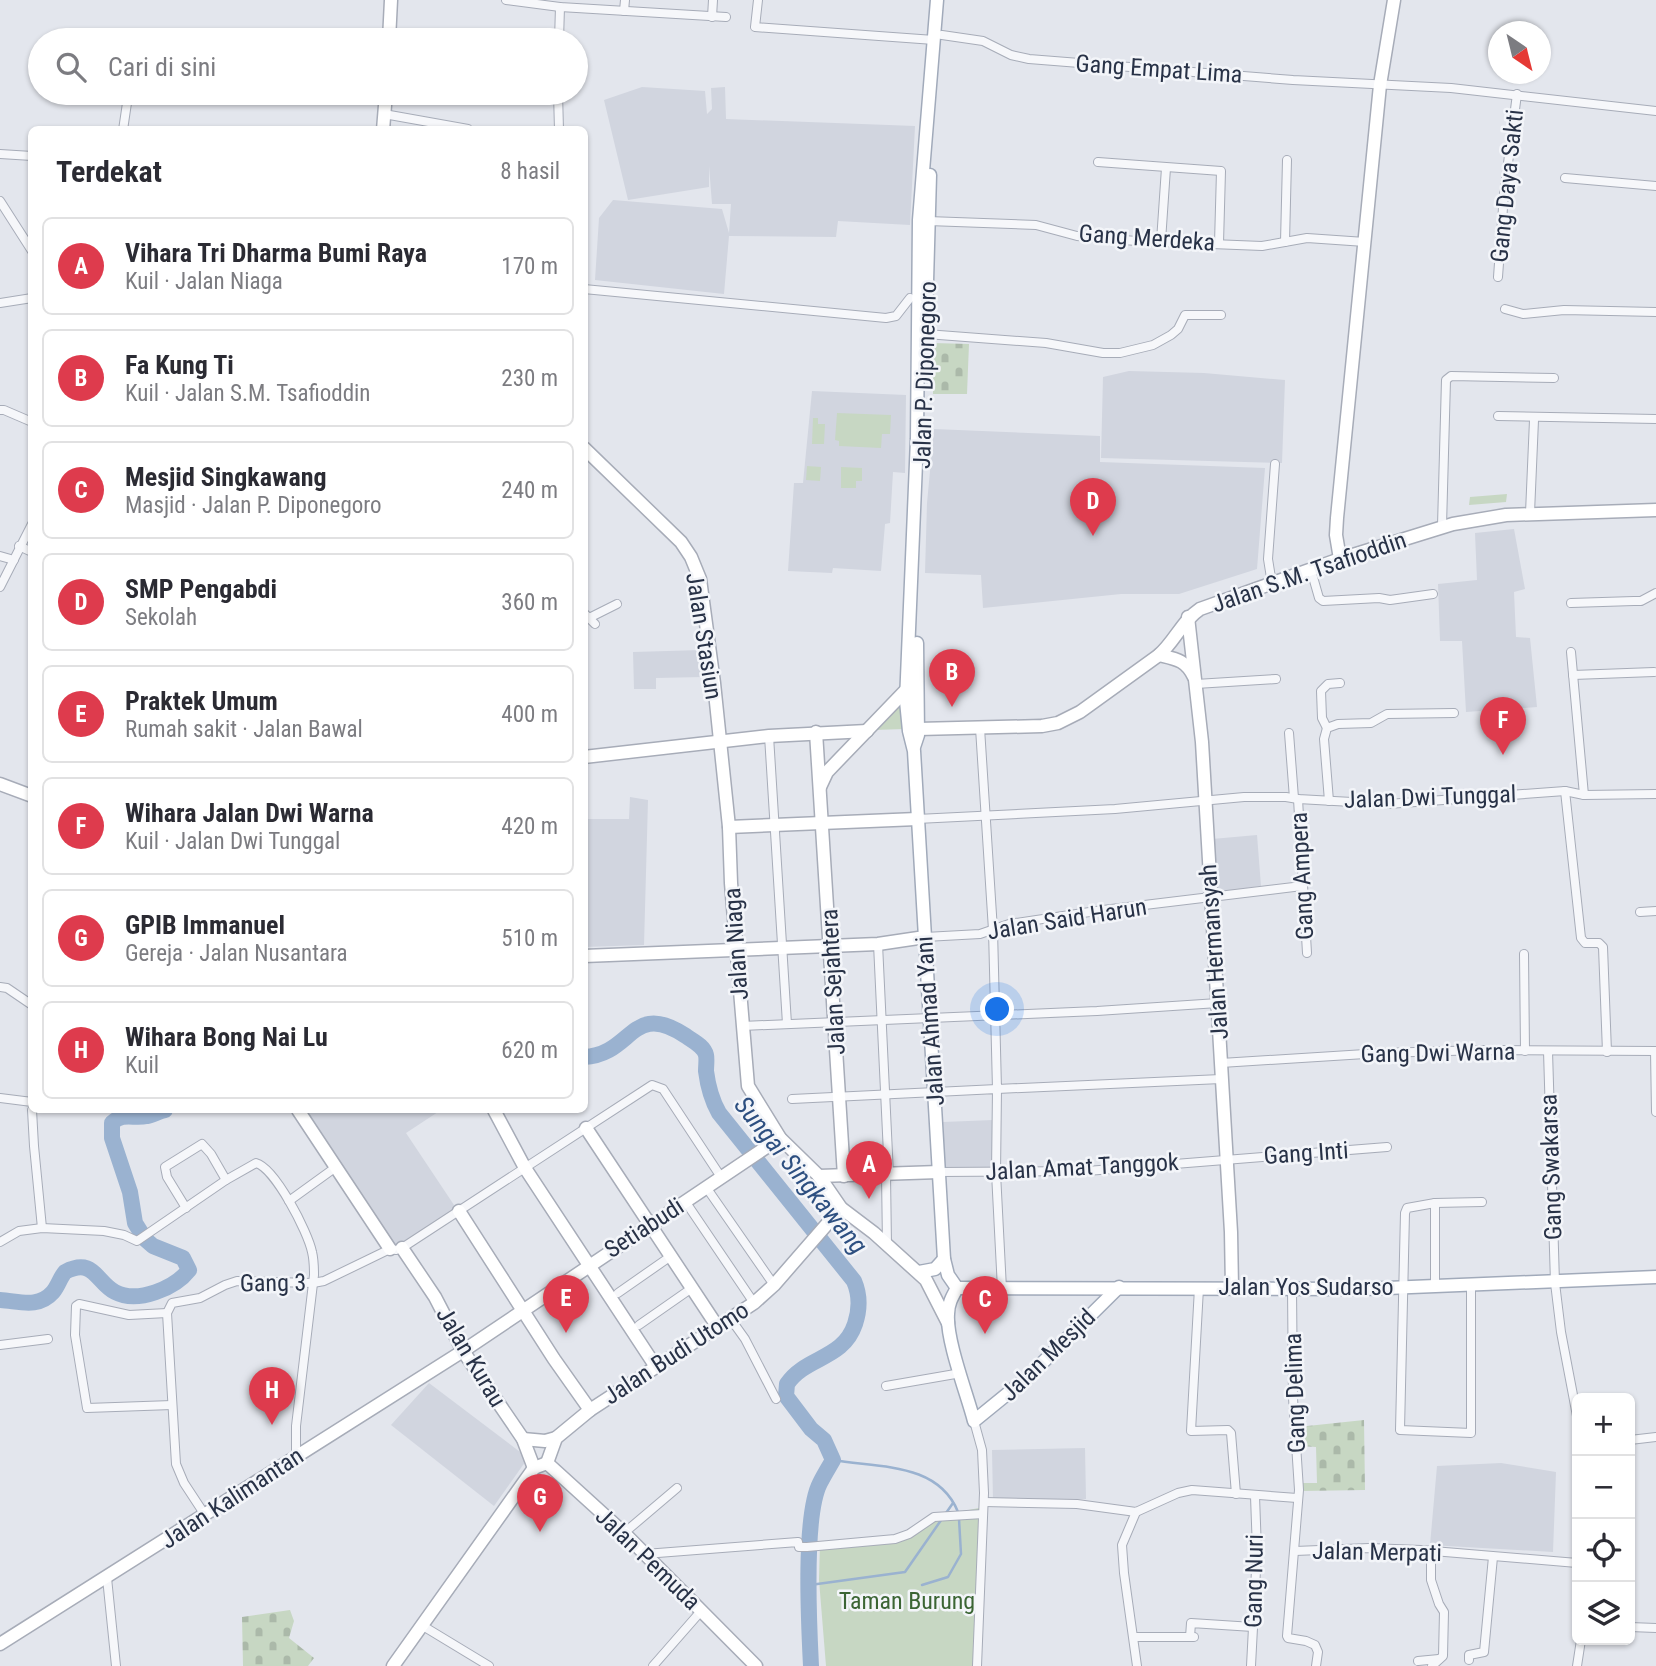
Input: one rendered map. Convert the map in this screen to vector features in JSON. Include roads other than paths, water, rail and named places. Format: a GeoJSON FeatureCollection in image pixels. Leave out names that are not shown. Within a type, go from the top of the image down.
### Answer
{"type":"FeatureCollection","features":[{"type":"Feature","properties":{"kind":"main road"},"geometry":{"type":"LineString","coordinates":[[390,28],[391,0]]}},
{"type":"Feature","properties":{"kind":"main road","name":"Jalan P. Diponegoro"},"geometry":{"type":"LineString","coordinates":[[914,751],[918,729],[917,644],[926,334],[923,247],[928,221],[938,38],[937,0]]}},
{"type":"Feature","properties":{"kind":"main road","name":"Jalan P. Diponegoro"},"geometry":{"type":"LineString","coordinates":[[914,751],[909,731],[907,689],[917,439],[924,149],[945,0]]}},
{"type":"Feature","properties":{"kind":"main road"},"geometry":{"type":"LineString","coordinates":[[1340,559],[1336,535],[1380,85],[1394,0]]}},
{"type":"Feature","properties":{"kind":"main road"},"geometry":{"type":"LineString","coordinates":[[383,126],[385,105]]}},
{"type":"Feature","properties":{"kind":"main road","name":"Jalan Stasiun"},"geometry":{"type":"LineString","coordinates":[[588,452],[675,536],[697,570],[702,588],[719,742]]}},
{"type":"Feature","properties":{"kind":"main road","name":"Jalan S.M. Tsafioddin"},"geometry":{"type":"LineString","coordinates":[[918,729],[1042,726],[1064,721],[1088,707],[1159,655],[1168,647],[1188,617],[1209,604],[1442,526],[1479,518],[1530,513],[1656,510]]}},
{"type":"Feature","properties":{"kind":"main road","name":"Jalan Hermansyah"},"geometry":{"type":"LineString","coordinates":[[1188,617],[1205,799],[1232,1288]]}},
{"type":"Feature","properties":{"kind":"main road"},"geometry":{"type":"LineString","coordinates":[[1159,655],[1183,661],[1189,666],[1196,682]]}},
{"type":"Feature","properties":{"kind":"main road"},"geometry":{"type":"LineString","coordinates":[[820,787],[827,772],[907,689]]}},
{"type":"Feature","properties":{"kind":"main road"},"geometry":{"type":"LineString","coordinates":[[588,757],[769,736],[867,731]]}},
{"type":"Feature","properties":{"kind":"main road","name":"Jalan Sejahtera"},"geometry":{"type":"LineString","coordinates":[[816,732],[844,1176]]}},
{"type":"Feature","properties":{"kind":"main road","name":"Jalan Niaga"},"geometry":{"type":"LineString","coordinates":[[719,742],[730,827],[736,951],[748,1086],[780,1138]]}},
{"type":"Feature","properties":{"kind":"main road","name":"Jalan Ahmad Yani"},"geometry":{"type":"LineString","coordinates":[[914,751],[944,1259],[948,1275],[957,1288]]}},
{"type":"Feature","properties":{"kind":"main road"},"geometry":{"type":"LineString","coordinates":[[0,784],[28,794]]}},
{"type":"Feature","properties":{"kind":"main road"},"geometry":{"type":"LineString","coordinates":[[730,827],[917,819]]}},
{"type":"Feature","properties":{"kind":"main road"},"geometry":{"type":"LineString","coordinates":[[588,956],[878,944],[925,937]]}},
{"type":"Feature","properties":{"kind":"main road","name":"Jalan Kurau"},"geometry":{"type":"LineString","coordinates":[[300,1113],[336,1167],[435,1297],[463,1351],[523,1439],[534,1468]]}},
{"type":"Feature","properties":{"kind":"main road"},"geometry":{"type":"LineString","coordinates":[[493,1113],[525,1168],[656,1367]]}},
{"type":"Feature","properties":{"kind":"main road"},"geometry":{"type":"LineString","coordinates":[[586,1128],[717,1326]]}},
{"type":"Feature","properties":{"kind":"main road"},"geometry":{"type":"LineString","coordinates":[[780,1138],[819,1176],[841,1208],[919,1272],[937,1299],[948,1323],[974,1421]]}},
{"type":"Feature","properties":{"kind":"main road","name":"Setiabudi"},"geometry":{"type":"LineString","coordinates":[[463,1351],[780,1138]]}},
{"type":"Feature","properties":{"kind":"main road"},"geometry":{"type":"LineString","coordinates":[[819,1176],[939,1172]]}},
{"type":"Feature","properties":{"kind":"main road","name":"Jalan Budi Utomo"},"geometry":{"type":"LineString","coordinates":[[556,1438],[590,1410],[754,1303],[774,1285],[841,1208]]}},
{"type":"Feature","properties":{"kind":"main road"},"geometry":{"type":"LineString","coordinates":[[459,1211],[590,1410]]}},
{"type":"Feature","properties":{"kind":"main road"},"geometry":{"type":"LineString","coordinates":[[919,1272],[935,1269],[944,1259]]}},
{"type":"Feature","properties":{"kind":"main road","name":"Jalan Yos Sudarso"},"geometry":{"type":"LineString","coordinates":[[957,1288],[1405,1287],[1656,1277]]}},
{"type":"Feature","properties":{"kind":"main road","name":"Jalan Mesjid"},"geometry":{"type":"LineString","coordinates":[[974,1421],[1028,1377],[1119,1287]]}},
{"type":"Feature","properties":{"kind":"main road"},"geometry":{"type":"LineString","coordinates":[[948,1323],[951,1298],[957,1288]]}},
{"type":"Feature","properties":{"kind":"main road"},"geometry":{"type":"LineString","coordinates":[[1086,1289],[1091,1313]]}},
{"type":"Feature","properties":{"kind":"main road","name":"Jalan Kalimantan"},"geometry":{"type":"LineString","coordinates":[[0,1644],[463,1351]]}},
{"type":"Feature","properties":{"kind":"main road"},"geometry":{"type":"LineString","coordinates":[[523,1439],[545,1441],[556,1438]]}},
{"type":"Feature","properties":{"kind":"main road"},"geometry":{"type":"LineString","coordinates":[[393,1666],[534,1468],[547,1463],[556,1438]]}},
{"type":"Feature","properties":{"kind":"main road","name":"Jalan Pemuda"},"geometry":{"type":"LineString","coordinates":[[547,1463],[624,1533],[756,1666]]}},
{"type":"Feature","properties":{"kind":"street"},"geometry":{"type":"LineString","coordinates":[[506,0],[560,7],[726,17]]}},
{"type":"Feature","properties":{"kind":"street"},"geometry":{"type":"LineString","coordinates":[[624,11],[625,0]]}},
{"type":"Feature","properties":{"kind":"street"},"geometry":{"type":"LineString","coordinates":[[712,17],[713,0]]}},
{"type":"Feature","properties":{"kind":"street","name":"Gang Empat Lima"},"geometry":{"type":"LineString","coordinates":[[758,0],[755,27],[983,41],[1011,55],[1029,59],[1451,88],[1656,111]]}},
{"type":"Feature","properties":{"kind":"street"},"geometry":{"type":"LineString","coordinates":[[559,28],[560,7]]}},
{"type":"Feature","properties":{"kind":"street","name":"Gang Daya Sakti"},"geometry":{"type":"LineString","coordinates":[[1497,277],[1505,184],[1517,94]]}},
{"type":"Feature","properties":{"kind":"street"},"geometry":{"type":"LineString","coordinates":[[124,126],[127,105]]}},
{"type":"Feature","properties":{"kind":"street"},"geometry":{"type":"LineString","coordinates":[[558,105],[559,126]]}},
{"type":"Feature","properties":{"kind":"street"},"geometry":{"type":"LineString","coordinates":[[384,114],[451,126]]}},
{"type":"Feature","properties":{"kind":"street"},"geometry":{"type":"LineString","coordinates":[[0,154],[28,156]]}},
{"type":"Feature","properties":{"kind":"street"},"geometry":{"type":"LineString","coordinates":[[1285,242],[1287,160]]}},
{"type":"Feature","properties":{"kind":"street"},"geometry":{"type":"LineString","coordinates":[[1098,162],[1221,171],[1219,243]]}},
{"type":"Feature","properties":{"kind":"street"},"geometry":{"type":"LineString","coordinates":[[1161,241],[1166,168]]}},
{"type":"Feature","properties":{"kind":"street"},"geometry":{"type":"LineString","coordinates":[[1565,178],[1656,186]]}},
{"type":"Feature","properties":{"kind":"street"},"geometry":{"type":"LineString","coordinates":[[0,201],[28,245]]}},
{"type":"Feature","properties":{"kind":"street","name":"Gang Merdeka"},"geometry":{"type":"LineString","coordinates":[[928,221],[1036,225],[1077,236],[1262,246],[1307,238],[1365,242]]}},
{"type":"Feature","properties":{"kind":"street"},"geometry":{"type":"LineString","coordinates":[[588,289],[886,318],[896,316],[910,298]]}},
{"type":"Feature","properties":{"kind":"street"},"geometry":{"type":"LineString","coordinates":[[0,303],[28,299]]}},
{"type":"Feature","properties":{"kind":"street"},"geometry":{"type":"LineString","coordinates":[[1505,309],[1523,314],[1564,310],[1656,312]]}},
{"type":"Feature","properties":{"kind":"street"},"geometry":{"type":"LineString","coordinates":[[926,334],[1120,353],[1153,345],[1171,335],[1178,329],[1185,315],[1221,315]]}},
{"type":"Feature","properties":{"kind":"street"},"geometry":{"type":"LineString","coordinates":[[1442,526],[1446,380],[1451,376],[1554,379]]}},
{"type":"Feature","properties":{"kind":"street"},"geometry":{"type":"LineString","coordinates":[[0,410],[28,420]]}},
{"type":"Feature","properties":{"kind":"street"},"geometry":{"type":"LineString","coordinates":[[1498,416],[1656,419]]}},
{"type":"Feature","properties":{"kind":"street"},"geometry":{"type":"LineString","coordinates":[[1530,513],[1534,420]]}},
{"type":"Feature","properties":{"kind":"street"},"geometry":{"type":"LineString","coordinates":[[1272,584],[1268,559],[1275,464]]}},
{"type":"Feature","properties":{"kind":"street"},"geometry":{"type":"LineString","coordinates":[[0,587],[14,560],[26,549]]}},
{"type":"Feature","properties":{"kind":"street"},"geometry":{"type":"LineString","coordinates":[[0,556],[14,560]]}},
{"type":"Feature","properties":{"kind":"street"},"geometry":{"type":"LineString","coordinates":[[1311,570],[1319,598],[1323,601],[1379,598],[1390,600],[1433,594]]}},
{"type":"Feature","properties":{"kind":"street"},"geometry":{"type":"LineString","coordinates":[[1571,603],[1634,601],[1656,593]]}},
{"type":"Feature","properties":{"kind":"street"},"geometry":{"type":"LineString","coordinates":[[590,618],[617,604]]}},
{"type":"Feature","properties":{"kind":"street"},"geometry":{"type":"LineString","coordinates":[[1571,652],[1584,795]]}},
{"type":"Feature","properties":{"kind":"street"},"geometry":{"type":"LineString","coordinates":[[1573,675],[1654,672]]}},
{"type":"Feature","properties":{"kind":"street"},"geometry":{"type":"LineString","coordinates":[[1196,682],[1276,679]]}},
{"type":"Feature","properties":{"kind":"street"},"geometry":{"type":"LineString","coordinates":[[1329,801],[1324,739],[1327,728],[1322,718],[1321,691],[1328,684],[1340,683]]}},
{"type":"Feature","properties":{"kind":"street"},"geometry":{"type":"LineString","coordinates":[[1327,728],[1338,724],[1371,723],[1387,714],[1454,713]]}},
{"type":"Feature","properties":{"kind":"street"},"geometry":{"type":"LineString","coordinates":[[980,728],[993,930],[996,1173],[1002,1289]]}},
{"type":"Feature","properties":{"kind":"street","name":"Gang Ampera"},"geometry":{"type":"LineString","coordinates":[[1289,733],[1307,953]]}},
{"type":"Feature","properties":{"kind":"street"},"geometry":{"type":"LineString","coordinates":[[769,736],[787,1024]]}},
{"type":"Feature","properties":{"kind":"street"},"geometry":{"type":"LineString","coordinates":[[1565,792],[1581,938],[1585,943],[1599,943],[1603,947],[1607,1052]]}},
{"type":"Feature","properties":{"kind":"street","name":"Jalan Dwi Tunggal"},"geometry":{"type":"LineString","coordinates":[[917,819],[1115,809],[1244,797],[1388,804],[1565,792],[1584,795],[1656,794]]}},
{"type":"Feature","properties":{"kind":"street","name":"Jalan Said Harun"},"geometry":{"type":"LineString","coordinates":[[925,937],[980,934],[1009,924],[1103,910],[1303,886]]}},
{"type":"Feature","properties":{"kind":"street"},"geometry":{"type":"LineString","coordinates":[[1640,912],[1656,911]]}},
{"type":"Feature","properties":{"kind":"street"},"geometry":{"type":"LineString","coordinates":[[878,944],[888,1175],[887,1245]]}},
{"type":"Feature","properties":{"kind":"street"},"geometry":{"type":"LineString","coordinates":[[1524,954],[1525,1051]]}},
{"type":"Feature","properties":{"kind":"street"},"geometry":{"type":"LineString","coordinates":[[0,987],[7,988],[28,1001]]}},
{"type":"Feature","properties":{"kind":"street"},"geometry":{"type":"LineString","coordinates":[[742,1026],[1097,1011],[1217,1003]]}},
{"type":"Feature","properties":{"kind":"street","name":"Gang Swakarsa"},"geometry":{"type":"LineString","coordinates":[[1548,1051],[1555,1283],[1573,1393]]}},
{"type":"Feature","properties":{"kind":"street"},"geometry":{"type":"LineString","coordinates":[[1655,1051],[1656,1112]]}},
{"type":"Feature","properties":{"kind":"street","name":"Gang Dwi Warna"},"geometry":{"type":"LineString","coordinates":[[1221,1063],[1381,1053],[1655,1051]]}},
{"type":"Feature","properties":{"kind":"street"},"geometry":{"type":"LineString","coordinates":[[792,1099],[1221,1079]]}},
{"type":"Feature","properties":{"kind":"street","name":"Gang 3"},"geometry":{"type":"LineString","coordinates":[[167,1313],[172,1303],[200,1298],[225,1284],[313,1283],[396,1248],[459,1211],[648,1087],[660,1087],[721,1177]]}},
{"type":"Feature","properties":{"kind":"street"},"geometry":{"type":"LineString","coordinates":[[0,1098],[28,1102]]}},
{"type":"Feature","properties":{"kind":"street"},"geometry":{"type":"LineString","coordinates":[[33,1113],[42,1228]]}},
{"type":"Feature","properties":{"kind":"street"},"geometry":{"type":"LineString","coordinates":[[186,1208],[167,1177],[165,1167],[198,1145],[206,1146],[226,1180]]}},
{"type":"Feature","properties":{"kind":"street","name":"Gang Inti"},"geometry":{"type":"LineString","coordinates":[[1226,1159],[1387,1147]]}},
{"type":"Feature","properties":{"kind":"street","name":"Jalan Amat Tanggok"},"geometry":{"type":"LineString","coordinates":[[939,1172],[1087,1171],[1226,1159]]}},
{"type":"Feature","properties":{"kind":"street"},"geometry":{"type":"LineString","coordinates":[[0,1242],[19,1231],[42,1228],[104,1231],[134,1240],[140,1239],[251,1165],[259,1164],[264,1167],[289,1202],[312,1253],[313,1283],[296,1426],[296,1456]]}},
{"type":"Feature","properties":{"kind":"street"},"geometry":{"type":"LineString","coordinates":[[289,1202],[336,1167]]}},
{"type":"Feature","properties":{"kind":"street"},"geometry":{"type":"LineString","coordinates":[[706,1187],[774,1285]]}},
{"type":"Feature","properties":{"kind":"street"},"geometry":{"type":"LineString","coordinates":[[685,1201],[754,1303]]}},
{"type":"Feature","properties":{"kind":"street"},"geometry":{"type":"LineString","coordinates":[[1471,1284],[1471,1433],[1400,1430],[1405,1287],[1404,1220],[1407,1208],[1435,1203],[1482,1202]]}},
{"type":"Feature","properties":{"kind":"street"},"geometry":{"type":"LineString","coordinates":[[1435,1203],[1435,1286]]}},
{"type":"Feature","properties":{"kind":"street"},"geometry":{"type":"LineString","coordinates":[[618,1293],[671,1256]]}},
{"type":"Feature","properties":{"kind":"street"},"geometry":{"type":"LineString","coordinates":[[639,1325],[692,1288]]}},
{"type":"Feature","properties":{"kind":"street"},"geometry":{"type":"LineString","coordinates":[[1199,1288],[1191,1431],[1228,1430],[1231,1433],[1236,1494]]}},
{"type":"Feature","properties":{"kind":"street","name":"Gang Delima"},"geometry":{"type":"LineString","coordinates":[[1292,1288],[1297,1498]]}},
{"type":"Feature","properties":{"kind":"street"},"geometry":{"type":"LineString","coordinates":[[172,1405],[87,1408],[75,1335],[76,1306],[79,1304],[129,1315],[167,1313],[176,1464],[184,1483],[205,1515]]}},
{"type":"Feature","properties":{"kind":"street"},"geometry":{"type":"LineString","coordinates":[[730,1318],[776,1399]]}},
{"type":"Feature","properties":{"kind":"street"},"geometry":{"type":"LineString","coordinates":[[0,1345],[48,1339]]}},
{"type":"Feature","properties":{"kind":"street"},"geometry":{"type":"LineString","coordinates":[[886,1386],[961,1373]]}},
{"type":"Feature","properties":{"kind":"street"},"geometry":{"type":"LineString","coordinates":[[974,1421],[984,1463],[977,1666]]}},
{"type":"Feature","properties":{"kind":"street"},"geometry":{"type":"LineString","coordinates":[[1635,1439],[1656,1437]]}},
{"type":"Feature","properties":{"kind":"street"},"geometry":{"type":"LineString","coordinates":[[624,1533],[677,1488]]}},
{"type":"Feature","properties":{"kind":"street"},"geometry":{"type":"LineString","coordinates":[[984,1502],[1077,1504],[1136,1512],[1185,1491],[1297,1498]]}},
{"type":"Feature","properties":{"kind":"street","name":"Gang Nuri"},"geometry":{"type":"LineString","coordinates":[[1251,1666],[1257,1551],[1255,1496]]}},
{"type":"Feature","properties":{"kind":"street","name":"Jalan Merpati"},"geometry":{"type":"LineString","coordinates":[[1297,1498],[1295,1551],[1369,1548],[1572,1563]]}},
{"type":"Feature","properties":{"kind":"street"},"geometry":{"type":"LineString","coordinates":[[1136,1512],[1122,1545],[1137,1666]]}},
{"type":"Feature","properties":{"kind":"street"},"geometry":{"type":"LineString","coordinates":[[645,1554],[798,1542],[799,1548],[903,1538],[928,1519],[983,1514]]}},
{"type":"Feature","properties":{"kind":"street"},"geometry":{"type":"LineString","coordinates":[[1295,1551],[1287,1636],[1288,1639],[1315,1645],[1318,1652],[1316,1666]]}},
{"type":"Feature","properties":{"kind":"street"},"geometry":{"type":"LineString","coordinates":[[1430,1551],[1431,1580],[1444,1612],[1441,1659]]}},
{"type":"Feature","properties":{"kind":"street"},"geometry":{"type":"LineString","coordinates":[[1469,1660],[1469,1655],[1484,1653],[1493,1557]]}},
{"type":"Feature","properties":{"kind":"street"},"geometry":{"type":"LineString","coordinates":[[107,1578],[116,1666]]}},
{"type":"Feature","properties":{"kind":"street"},"geometry":{"type":"LineString","coordinates":[[653,1666],[702,1611]]}},
{"type":"Feature","properties":{"kind":"street"},"geometry":{"type":"LineString","coordinates":[[1134,1637],[1192,1637],[1191,1623],[1254,1627]]}},
{"type":"Feature","properties":{"kind":"street"},"geometry":{"type":"LineString","coordinates":[[423,1626],[489,1666]]}},
{"type":"Feature","properties":{"kind":"street"},"geometry":{"type":"LineString","coordinates":[[1635,1627],[1656,1628]]}},
{"type":"Feature","properties":{"kind":"street"},"geometry":{"type":"LineString","coordinates":[[1577,1666],[1580,1645]]}},
{"type":"Feature","properties":{"kind":"street"},"geometry":{"type":"LineString","coordinates":[[1418,1661],[1441,1659]]}},
{"type":"Feature","properties":{"kind":"street"},"geometry":{"type":"LineString","coordinates":[[1432,1666],[1441,1659]]}},
{"type":"Feature","properties":{"kind":"waterway","name":"Sungai Singkawang"},"geometry":{"type":"LineString","coordinates":[[588,1056],[613,1048],[642,1026],[654,1023],[668,1026],[698,1044],[706,1055],[709,1088],[719,1113],[856,1286],[858,1313],[849,1336],[842,1345],[804,1368],[787,1384],[786,1396],[811,1429],[824,1440],[833,1460],[820,1483],[811,1520],[808,1572],[811,1666]]}},
{"type":"Feature","properties":{"kind":"waterway","name":"Sungai Singkawang"},"geometry":{"type":"LineString","coordinates":[[0,1300],[28,1303],[41,1301],[53,1292],[65,1272],[75,1268],[89,1269],[115,1292],[134,1296],[165,1288],[189,1270],[183,1258],[153,1246],[135,1223],[130,1192],[112,1138],[112,1123],[116,1120],[156,1113]]}},
{"type":"Feature","properties":{"kind":"waterway"},"geometry":{"type":"LineString","coordinates":[[833,1460],[905,1470],[922,1476],[949,1496],[958,1512]]}},
{"type":"Feature","properties":{"kind":"waterway"},"geometry":{"type":"LineString","coordinates":[[810,1585],[905,1572],[953,1503]]}},
{"type":"Feature","properties":{"kind":"waterway"},"geometry":{"type":"LineString","coordinates":[[922,1585],[948,1577],[961,1554],[959,1519]]}},
{"type":"Feature","properties":{"kind":"place","name":"SMP Pengabdi"},"geometry":{"type":"Point","coordinates":[1093,536]}},
{"type":"Feature","properties":{"kind":"place","name":"Fa Kung Ti"},"geometry":{"type":"Point","coordinates":[952,707]}},
{"type":"Feature","properties":{"kind":"place","name":"Wihara Jalan Dwi Warna"},"geometry":{"type":"Point","coordinates":[1503,755]}},
{"type":"Feature","properties":{"kind":"place","name":"Vihara Tri Dharma Bumi Raya"},"geometry":{"type":"Point","coordinates":[869,1199]}},
{"type":"Feature","properties":{"kind":"place","name":"Praktek Umum"},"geometry":{"type":"Point","coordinates":[566,1333]}},
{"type":"Feature","properties":{"kind":"place","name":"Mesjid Singkawang"},"geometry":{"type":"Point","coordinates":[985,1334]}},
{"type":"Feature","properties":{"kind":"place","name":"Wihara Bong Nai Lu"},"geometry":{"type":"Point","coordinates":[272,1425]}},
{"type":"Feature","properties":{"kind":"place","name":"GPIB Immanuel"},"geometry":{"type":"Point","coordinates":[540,1532]}},
{"type":"Feature","properties":{"kind":"park label","name":"Taman Burung"},"geometry":{"type":"Point","coordinates":[907,1601]}}]}
